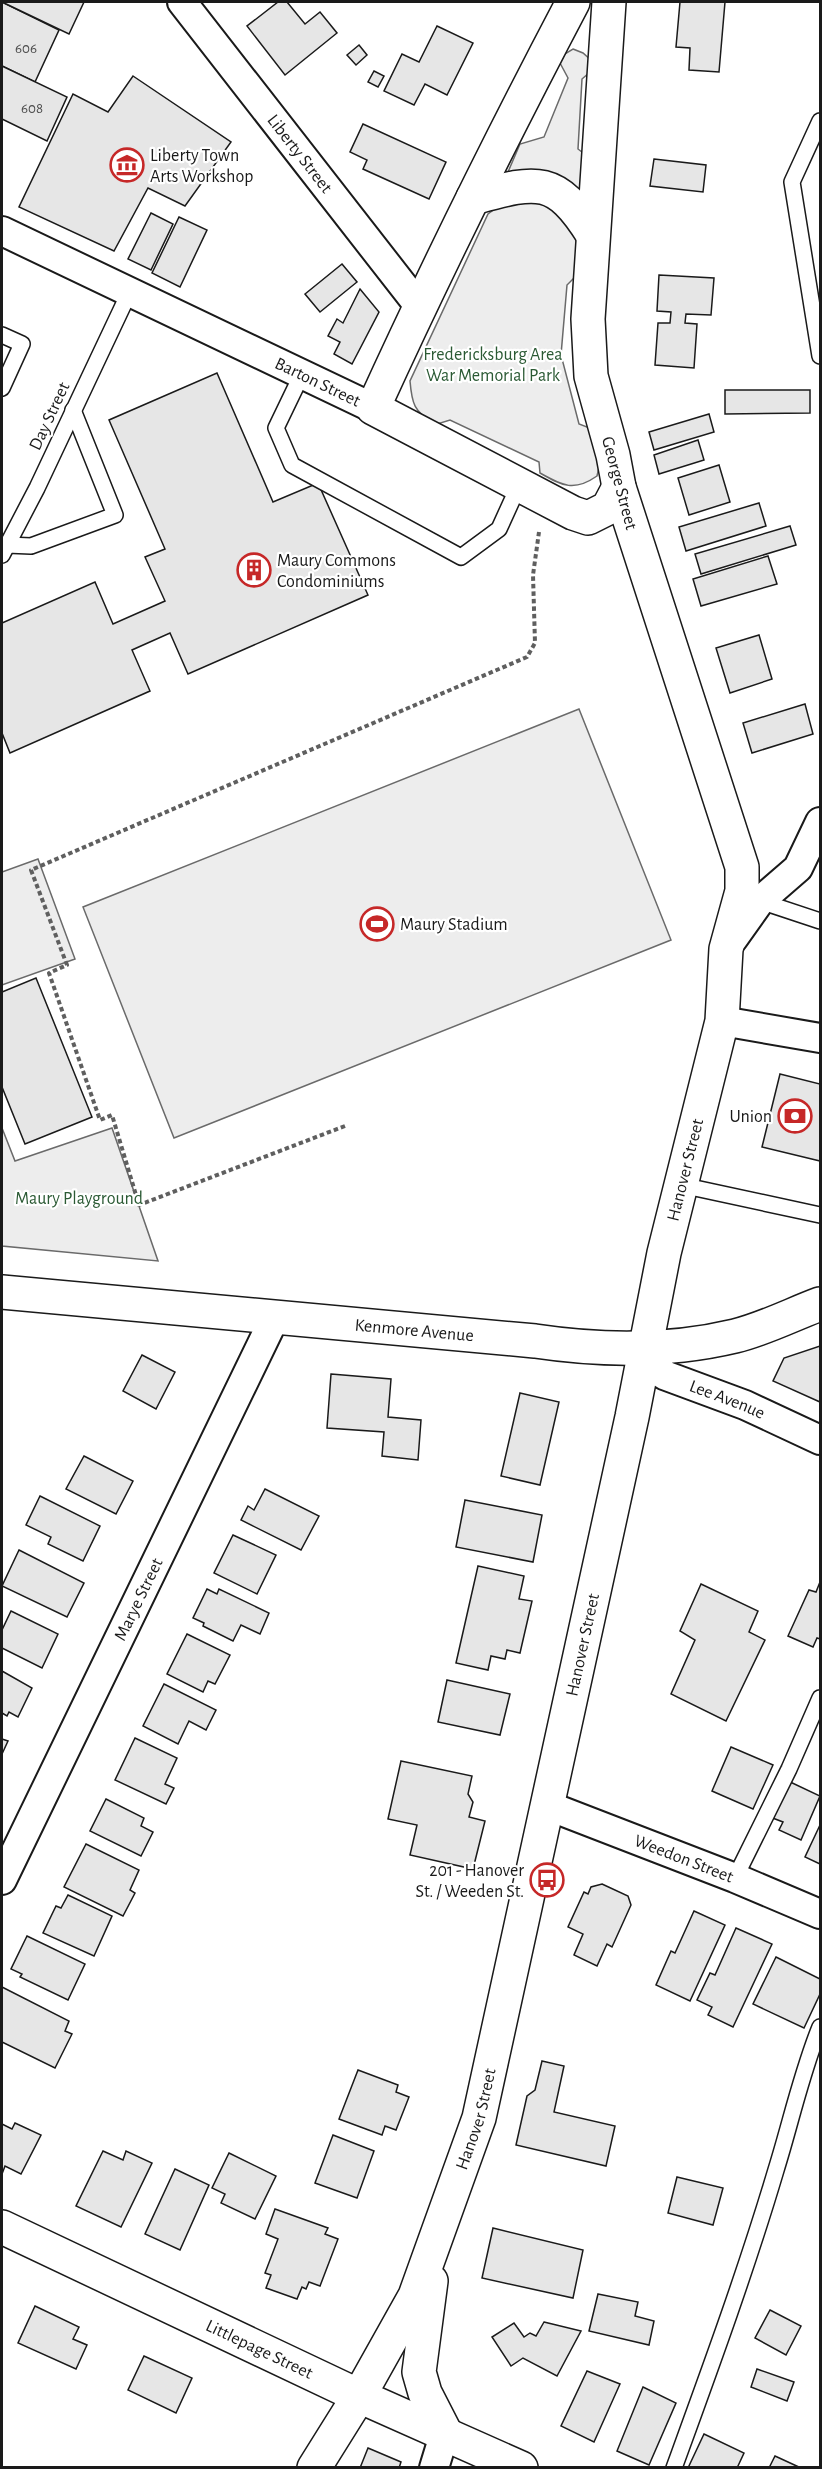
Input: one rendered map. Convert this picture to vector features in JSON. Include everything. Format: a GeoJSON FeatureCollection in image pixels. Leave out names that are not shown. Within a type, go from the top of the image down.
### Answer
{"type":"FeatureCollection","features":[{"type":"Feature","properties":{"kind":"street","name":"Liberty Street"},"geometry":{"type":"LineString","coordinates":[[182,2],[419,306]]}},
{"type":"Feature","properties":{"kind":"street"},"geometry":{"type":"LineString","coordinates":[[373,408],[419,306],[472,198],[573,2]]}},
{"type":"Feature","properties":{"kind":"street","name":"George Street"},"geometry":{"type":"LineString","coordinates":[[609,2],[588,319],[591,376],[613,455],[619,487],[742,867],[742,891],[726,949]]}},
{"type":"Feature","properties":{"kind":"street"},"geometry":{"type":"LineString","coordinates":[[472,198],[517,186],[532,185],[546,188],[561,195],[578,210],[593,235]]}},
{"type":"Feature","properties":{"kind":"street","name":"Barton Street"},"geometry":{"type":"LineString","coordinates":[[2,231],[373,408],[573,513],[588,518],[608,508],[619,487]]}},
{"type":"Feature","properties":{"kind":"street"},"geometry":{"type":"LineString","coordinates":[[726,949],[760,901],[798,868],[820,822]]}},
{"type":"Feature","properties":{"kind":"street","name":"Hanover Street"},"geometry":{"type":"LineString","coordinates":[[314,2468],[359,2396],[415,2296],[478,2118],[664,1253],[722,1021],[726,949]]}},
{"type":"Feature","properties":{"kind":"street"},"geometry":{"type":"LineString","coordinates":[[722,1021],[820,1038]]}},
{"type":"Feature","properties":{"kind":"street","name":"Kenmore Avenue"},"geometry":{"type":"LineString","coordinates":[[2,1292],[535,1341],[582,1348],[645,1349],[678,1347],[736,1336],[820,1304]]}},
{"type":"Feature","properties":{"kind":"street","name":"Marye Street"},"geometry":{"type":"LineString","coordinates":[[2,1880],[274,1317]]}},
{"type":"Feature","properties":{"kind":"street","name":"Lee Avenue"},"geometry":{"type":"LineString","coordinates":[[645,1349],[664,1374],[745,1405],[820,1440]]}},
{"type":"Feature","properties":{"kind":"street","name":"Weedon Street"},"geometry":{"type":"LineString","coordinates":[[546,1805],[735,1878],[820,1914]]}},
{"type":"Feature","properties":{"kind":"street","name":"Littlepage Street"},"geometry":{"type":"LineString","coordinates":[[2,2228],[359,2396],[445,2432],[520,2468]]}},
{"type":"Feature","properties":{"kind":"street"},"geometry":{"type":"LineString","coordinates":[[435,2468],[445,2432],[425,2393],[419,2372],[436,2238]]}},
{"type":"Feature","properties":{"kind":"lane"},"geometry":{"type":"LineString","coordinates":[[820,121],[792,182],[820,356]]}},
{"type":"Feature","properties":{"kind":"lane","name":"Day Street"},"geometry":{"type":"LineString","coordinates":[[4,550],[37,488],[129,293]]}},
{"type":"Feature","properties":{"kind":"lane"},"geometry":{"type":"LineString","coordinates":[[2,335],[22,344],[2,388]]}},
{"type":"Feature","properties":{"kind":"lane"},"geometry":{"type":"LineString","coordinates":[[302,374],[276,428],[292,465],[461,557],[499,530],[519,485]]}},
{"type":"Feature","properties":{"kind":"lane"},"geometry":{"type":"LineString","coordinates":[[4,550],[31,546],[115,515],[73,410]]}},
{"type":"Feature","properties":{"kind":"lane"},"geometry":{"type":"LineString","coordinates":[[760,901],[820,921]]}},
{"type":"Feature","properties":{"kind":"lane"},"geometry":{"type":"LineString","coordinates":[[681,1185],[820,1215]]}},
{"type":"Feature","properties":{"kind":"lane"},"geometry":{"type":"LineString","coordinates":[[735,1878],[789,1769],[820,1698]]}},
{"type":"Feature","properties":{"kind":"lane"},"geometry":{"type":"LineString","coordinates":[[674,2468],[776,2171],[806,2063],[820,2027]]}},
{"type":"Feature","properties":{"kind":"path"},"geometry":{"type":"LineString","coordinates":[[345,1126],[139,1205],[112,1115],[100,1120],[49,973],[67,965],[31,870],[527,657],[535,643],[533,575],[540,531]]}},
{"type":"Feature","properties":{"kind":"green space"},"geometry":{"type":"Polygon","coordinates":[[[573,49],[583,53],[592,61],[590,72],[582,79],[578,149],[587,156],[582,191],[571,184],[508,172],[520,144],[544,137],[568,78],[560,63],[563,55],[573,49]]]}},
{"type":"Feature","properties":{"kind":"green space","name":"Fredericksburg Area War Memorial Park"},"geometry":{"type":"Polygon","coordinates":[[[547,200],[574,227],[581,253],[578,274],[567,285],[561,355],[579,424],[595,430],[602,454],[597,476],[575,486],[548,478],[540,473],[539,462],[450,420],[434,425],[415,406],[410,381],[488,214],[503,203],[547,200]]]}},
{"type":"Feature","properties":{"kind":"green space","name":"Maury Stadium"},"geometry":{"type":"Polygon","coordinates":[[[579,709],[671,940],[174,1138],[83,907],[579,709]]]}},
{"type":"Feature","properties":{"kind":"green space"},"geometry":{"type":"Polygon","coordinates":[[[38,859],[75,959],[2,985],[2,872],[38,859]]]}},
{"type":"Feature","properties":{"kind":"green space","name":"Maury Playground"},"geometry":{"type":"Polygon","coordinates":[[[2,1128],[15,1161],[112,1128],[158,1261],[2,1246],[2,1128]]]}},
{"type":"Feature","properties":{"kind":"building"},"geometry":{"type":"Polygon","coordinates":[[[2,2],[59,30],[35,82],[2,66],[2,2]]]}},
{"type":"Feature","properties":{"kind":"building"},"geometry":{"type":"Polygon","coordinates":[[[2,2],[84,2],[69,34],[2,2]]]}},
{"type":"Feature","properties":{"kind":"building"},"geometry":{"type":"Polygon","coordinates":[[[278,2],[287,2],[305,24],[320,12],[337,33],[285,75],[247,26],[278,2]]]}},
{"type":"Feature","properties":{"kind":"building"},"geometry":{"type":"Polygon","coordinates":[[[680,2],[725,2],[719,72],[689,70],[690,48],[676,47],[680,2]]]}},
{"type":"Feature","properties":{"kind":"building"},"geometry":{"type":"Polygon","coordinates":[[[437,26],[473,43],[447,95],[425,84],[414,105],[384,91],[402,54],[419,62],[437,26]]]}},
{"type":"Feature","properties":{"kind":"building"},"geometry":{"type":"Polygon","coordinates":[[[359,45],[367,55],[356,65],[347,55],[359,45]]]}},
{"type":"Feature","properties":{"kind":"building"},"geometry":{"type":"Polygon","coordinates":[[[2,66],[67,97],[47,141],[2,119],[2,66]]]}},
{"type":"Feature","properties":{"kind":"building"},"geometry":{"type":"Polygon","coordinates":[[[374,71],[384,76],[378,87],[368,82],[374,71]]]}},
{"type":"Feature","properties":{"kind":"building","name":"Liberty Town Arts Workshop"},"geometry":{"type":"Polygon","coordinates":[[[133,76],[231,142],[185,206],[148,188],[114,251],[19,207],[73,94],[108,112],[133,76]]]}},
{"type":"Feature","properties":{"kind":"building"},"geometry":{"type":"Polygon","coordinates":[[[363,124],[446,162],[429,199],[363,169],[367,160],[350,152],[363,124]]]}},
{"type":"Feature","properties":{"kind":"building"},"geometry":{"type":"Polygon","coordinates":[[[654,159],[706,165],[703,192],[650,186],[654,159]]]}},
{"type":"Feature","properties":{"kind":"building"},"geometry":{"type":"Polygon","coordinates":[[[151,213],[173,224],[151,270],[128,259],[151,213]]]}},
{"type":"Feature","properties":{"kind":"building"},"geometry":{"type":"Polygon","coordinates":[[[179,217],[207,230],[180,287],[152,273],[179,217]]]}},
{"type":"Feature","properties":{"kind":"building"},"geometry":{"type":"Polygon","coordinates":[[[342,264],[357,282],[320,312],[305,294],[342,264]]]}},
{"type":"Feature","properties":{"kind":"building"},"geometry":{"type":"Polygon","coordinates":[[[659,275],[714,278],[711,315],[686,314],[685,323],[697,324],[694,368],[655,365],[658,323],[670,323],[671,312],[657,311],[659,275]]]}},
{"type":"Feature","properties":{"kind":"building"},"geometry":{"type":"Polygon","coordinates":[[[360,289],[379,312],[352,364],[334,354],[340,342],[328,336],[337,319],[343,323],[360,289]]]}},
{"type":"Feature","properties":{"kind":"building","name":"Maury Commons Condominiums"},"geometry":{"type":"Polygon","coordinates":[[[217,373],[273,502],[318,483],[368,595],[188,674],[170,633],[132,650],[150,691],[10,753],[2,733],[2,623],[95,582],[113,624],[165,601],[145,557],[165,549],[109,420],[217,373]]]}},
{"type":"Feature","properties":{"kind":"building"},"geometry":{"type":"Polygon","coordinates":[[[725,390],[810,390],[810,413],[725,414],[725,390]]]}},
{"type":"Feature","properties":{"kind":"building"},"geometry":{"type":"Polygon","coordinates":[[[709,414],[714,432],[654,450],[649,432],[709,414]]]}},
{"type":"Feature","properties":{"kind":"building"},"geometry":{"type":"Polygon","coordinates":[[[698,440],[704,460],[659,474],[654,455],[698,440]]]}},
{"type":"Feature","properties":{"kind":"building"},"geometry":{"type":"Polygon","coordinates":[[[719,465],[730,502],[689,515],[678,478],[719,465]]]}},
{"type":"Feature","properties":{"kind":"building"},"geometry":{"type":"Polygon","coordinates":[[[759,503],[766,526],[686,551],[679,527],[759,503]]]}},
{"type":"Feature","properties":{"kind":"building"},"geometry":{"type":"Polygon","coordinates":[[[790,526],[796,545],[701,574],[695,554],[790,526]]]}},
{"type":"Feature","properties":{"kind":"building"},"geometry":{"type":"Polygon","coordinates":[[[768,556],[777,584],[701,606],[693,579],[768,556]]]}},
{"type":"Feature","properties":{"kind":"building"},"geometry":{"type":"Polygon","coordinates":[[[759,635],[772,679],[730,693],[716,648],[759,635]]]}},
{"type":"Feature","properties":{"kind":"building"},"geometry":{"type":"Polygon","coordinates":[[[805,704],[813,734],[752,753],[743,723],[805,704]]]}},
{"type":"Feature","properties":{"kind":"building"},"geometry":{"type":"Polygon","coordinates":[[[36,978],[92,1117],[25,1144],[2,1087],[2,992],[36,978]]]}},
{"type":"Feature","properties":{"kind":"building","name":"Union"},"geometry":{"type":"Polygon","coordinates":[[[780,1074],[820,1084],[820,1161],[762,1147],[780,1074]]]}},
{"type":"Feature","properties":{"kind":"building"},"geometry":{"type":"Polygon","coordinates":[[[820,1346],[820,1402],[773,1381],[784,1358],[820,1346]]]}},
{"type":"Feature","properties":{"kind":"building"},"geometry":{"type":"Polygon","coordinates":[[[142,1355],[175,1372],[156,1409],[123,1391],[142,1355]]]}},
{"type":"Feature","properties":{"kind":"building"},"geometry":{"type":"Polygon","coordinates":[[[331,1374],[391,1379],[388,1417],[421,1420],[418,1460],[382,1456],[384,1432],[327,1428],[331,1374]]]}},
{"type":"Feature","properties":{"kind":"building"},"geometry":{"type":"Polygon","coordinates":[[[520,1393],[559,1402],[540,1485],[501,1476],[520,1393]]]}},
{"type":"Feature","properties":{"kind":"building"},"geometry":{"type":"Polygon","coordinates":[[[84,1456],[133,1481],[116,1514],[66,1489],[84,1456]]]}},
{"type":"Feature","properties":{"kind":"building"},"geometry":{"type":"Polygon","coordinates":[[[265,1489],[319,1516],[301,1550],[241,1520],[248,1506],[254,1510],[265,1489]]]}},
{"type":"Feature","properties":{"kind":"building"},"geometry":{"type":"Polygon","coordinates":[[[40,1496],[100,1526],[83,1561],[48,1544],[51,1537],[26,1525],[40,1496]]]}},
{"type":"Feature","properties":{"kind":"building"},"geometry":{"type":"Polygon","coordinates":[[[465,1500],[542,1515],[533,1562],[456,1547],[465,1500]]]}},
{"type":"Feature","properties":{"kind":"building"},"geometry":{"type":"Polygon","coordinates":[[[233,1535],[276,1555],[257,1594],[214,1573],[233,1535]]]}},
{"type":"Feature","properties":{"kind":"building"},"geometry":{"type":"Polygon","coordinates":[[[19,1550],[84,1583],[67,1617],[2,1586],[19,1550]]]}},
{"type":"Feature","properties":{"kind":"building"},"geometry":{"type":"Polygon","coordinates":[[[478,1566],[524,1576],[519,1599],[532,1601],[520,1653],[507,1650],[505,1659],[491,1656],[488,1670],[456,1663],[478,1566]]]}},
{"type":"Feature","properties":{"kind":"building"},"geometry":{"type":"Polygon","coordinates":[[[820,1582],[820,1639],[817,1638],[813,1647],[788,1636],[809,1590],[816,1592],[820,1582]]]}},
{"type":"Feature","properties":{"kind":"building"},"geometry":{"type":"Polygon","coordinates":[[[701,1584],[758,1611],[749,1632],[765,1640],[726,1721],[671,1694],[695,1640],[680,1631],[701,1584]]]}},
{"type":"Feature","properties":{"kind":"building"},"geometry":{"type":"Polygon","coordinates":[[[207,1589],[217,1594],[219,1589],[269,1613],[260,1634],[241,1625],[233,1641],[203,1626],[204,1623],[193,1618],[207,1589]]]}},
{"type":"Feature","properties":{"kind":"building"},"geometry":{"type":"Polygon","coordinates":[[[11,1611],[58,1634],[42,1668],[2,1648],[2,1630],[11,1611]]]}},
{"type":"Feature","properties":{"kind":"building"},"geometry":{"type":"Polygon","coordinates":[[[187,1634],[230,1655],[215,1684],[208,1681],[203,1692],[167,1674],[187,1634]]]}},
{"type":"Feature","properties":{"kind":"building"},"geometry":{"type":"Polygon","coordinates":[[[2,1671],[32,1688],[18,1717],[9,1712],[7,1716],[2,1713],[2,1671]]]}},
{"type":"Feature","properties":{"kind":"building"},"geometry":{"type":"Polygon","coordinates":[[[447,1680],[510,1694],[500,1735],[438,1722],[447,1680]]]}},
{"type":"Feature","properties":{"kind":"building"},"geometry":{"type":"Polygon","coordinates":[[[164,1684],[216,1710],[206,1730],[189,1721],[178,1744],[143,1726],[164,1684]]]}},
{"type":"Feature","properties":{"kind":"building"},"geometry":{"type":"Polygon","coordinates":[[[135,1738],[177,1758],[165,1784],[174,1788],[166,1804],[115,1780],[135,1738]]]}},
{"type":"Feature","properties":{"kind":"building"},"geometry":{"type":"Polygon","coordinates":[[[2,1739],[8,1741],[2,1754],[2,1739]]]}},
{"type":"Feature","properties":{"kind":"building"},"geometry":{"type":"Polygon","coordinates":[[[731,1747],[773,1765],[753,1809],[712,1791],[731,1747]]]}},
{"type":"Feature","properties":{"kind":"building"},"geometry":{"type":"Polygon","coordinates":[[[401,1761],[472,1776],[468,1794],[473,1802],[469,1817],[485,1821],[473,1869],[410,1855],[417,1825],[388,1819],[401,1761]]]}},
{"type":"Feature","properties":{"kind":"building"},"geometry":{"type":"Polygon","coordinates":[[[786,1780],[820,1796],[801,1840],[779,1830],[783,1822],[770,1817],[786,1780]]]}},
{"type":"Feature","properties":{"kind":"building"},"geometry":{"type":"Polygon","coordinates":[[[106,1799],[144,1818],[141,1826],[153,1832],[141,1856],[90,1831],[106,1799]]]}},
{"type":"Feature","properties":{"kind":"building"},"geometry":{"type":"Polygon","coordinates":[[[820,1825],[820,1864],[805,1857],[820,1825]]]}},
{"type":"Feature","properties":{"kind":"building"},"geometry":{"type":"Polygon","coordinates":[[[86,1844],[139,1870],[130,1890],[135,1893],[123,1916],[64,1887],[86,1844]]]}},
{"type":"Feature","properties":{"kind":"building"},"geometry":{"type":"Polygon","coordinates":[[[602,1884],[628,1896],[631,1905],[612,1947],[607,1944],[597,1966],[574,1955],[583,1934],[568,1927],[584,1892],[588,1894],[591,1887],[602,1884]]]}},
{"type":"Feature","properties":{"kind":"building"},"geometry":{"type":"Polygon","coordinates":[[[68,1895],[112,1916],[94,1956],[43,1933],[56,1906],[61,1908],[68,1895]]]}},
{"type":"Feature","properties":{"kind":"building"},"geometry":{"type":"Polygon","coordinates":[[[694,1911],[725,1925],[690,2001],[656,1985],[671,1951],[675,1953],[694,1911]]]}},
{"type":"Feature","properties":{"kind":"building"},"geometry":{"type":"Polygon","coordinates":[[[736,1928],[772,1944],[733,2027],[708,2015],[712,2007],[697,2000],[710,1973],[715,1975],[736,1928]]]}},
{"type":"Feature","properties":{"kind":"building"},"geometry":{"type":"Polygon","coordinates":[[[27,1936],[85,1964],[68,2000],[20,1977],[22,1974],[11,1969],[27,1936]]]}},
{"type":"Feature","properties":{"kind":"building"},"geometry":{"type":"Polygon","coordinates":[[[776,1957],[820,1979],[820,1994],[804,2028],[753,2004],[776,1957]]]}},
{"type":"Feature","properties":{"kind":"building"},"geometry":{"type":"Polygon","coordinates":[[[2,1987],[69,2021],[65,2031],[72,2034],[55,2068],[2,2042],[2,1987]]]}},
{"type":"Feature","properties":{"kind":"building"},"geometry":{"type":"Polygon","coordinates":[[[542,2061],[564,2066],[554,2112],[615,2126],[606,2166],[516,2145],[527,2096],[535,2090],[542,2061]]]}},
{"type":"Feature","properties":{"kind":"building"},"geometry":{"type":"Polygon","coordinates":[[[358,2070],[398,2085],[396,2092],[409,2097],[396,2130],[385,2126],[382,2135],[339,2119],[358,2070]]]}},
{"type":"Feature","properties":{"kind":"building"},"geometry":{"type":"Polygon","coordinates":[[[15,2123],[41,2135],[21,2174],[5,2166],[2,2174],[2,2124],[12,2129],[15,2123]]]}},
{"type":"Feature","properties":{"kind":"building"},"geometry":{"type":"Polygon","coordinates":[[[333,2135],[374,2151],[357,2198],[315,2183],[333,2135]]]}},
{"type":"Feature","properties":{"kind":"building"},"geometry":{"type":"Polygon","coordinates":[[[103,2151],[123,2160],[126,2151],[152,2163],[121,2227],[76,2206],[103,2151]]]}},
{"type":"Feature","properties":{"kind":"building"},"geometry":{"type":"Polygon","coordinates":[[[229,2153],[276,2176],[255,2219],[221,2203],[225,2194],[212,2188],[229,2153]]]}},
{"type":"Feature","properties":{"kind":"building"},"geometry":{"type":"Polygon","coordinates":[[[175,2169],[209,2185],[180,2250],[145,2234],[175,2169]]]}},
{"type":"Feature","properties":{"kind":"building"},"geometry":{"type":"Polygon","coordinates":[[[677,2177],[723,2188],[713,2225],[668,2213],[677,2177]]]}},
{"type":"Feature","properties":{"kind":"building"},"geometry":{"type":"Polygon","coordinates":[[[275,2209],[328,2228],[325,2234],[338,2239],[320,2286],[309,2282],[306,2289],[302,2287],[297,2299],[266,2288],[271,2275],[265,2273],[278,2239],[266,2234],[275,2209]]]}},
{"type":"Feature","properties":{"kind":"building"},"geometry":{"type":"Polygon","coordinates":[[[493,2228],[583,2250],[573,2298],[482,2278],[493,2228]]]}},
{"type":"Feature","properties":{"kind":"building"},"geometry":{"type":"Polygon","coordinates":[[[598,2294],[638,2302],[635,2316],[654,2321],[649,2345],[589,2331],[598,2294]]]}},
{"type":"Feature","properties":{"kind":"building"},"geometry":{"type":"Polygon","coordinates":[[[35,2306],[79,2327],[73,2339],[87,2345],[76,2369],[18,2343],[35,2306]]]}},
{"type":"Feature","properties":{"kind":"building"},"geometry":{"type":"Polygon","coordinates":[[[770,2310],[801,2326],[786,2355],[755,2338],[770,2310]]]}},
{"type":"Feature","properties":{"kind":"building"},"geometry":{"type":"Polygon","coordinates":[[[544,2322],[581,2331],[557,2376],[523,2358],[511,2366],[492,2337],[514,2323],[524,2337],[530,2333],[536,2336],[544,2322]]]}},
{"type":"Feature","properties":{"kind":"building"},"geometry":{"type":"Polygon","coordinates":[[[144,2356],[192,2378],[176,2413],[128,2390],[144,2356]]]}},
{"type":"Feature","properties":{"kind":"building"},"geometry":{"type":"Polygon","coordinates":[[[757,2369],[794,2382],[787,2401],[751,2387],[757,2369]]]}},
{"type":"Feature","properties":{"kind":"building"},"geometry":{"type":"Polygon","coordinates":[[[587,2371],[620,2384],[594,2442],[561,2426],[587,2371]]]}},
{"type":"Feature","properties":{"kind":"building"},"geometry":{"type":"Polygon","coordinates":[[[643,2387],[676,2403],[649,2465],[617,2451],[643,2387]]]}},
{"type":"Feature","properties":{"kind":"building"},"geometry":{"type":"Polygon","coordinates":[[[704,2434],[744,2453],[737,2468],[688,2468],[704,2434]]]}},
{"type":"Feature","properties":{"kind":"building"},"geometry":{"type":"Polygon","coordinates":[[[368,2448],[401,2462],[399,2468],[360,2468],[368,2448]]]}},
{"type":"Feature","properties":{"kind":"building"},"geometry":{"type":"Polygon","coordinates":[[[775,2456],[801,2468],[769,2468],[775,2456]]]}},
{"type":"Feature","properties":{"kind":"place","name":"Liberty Town Arts Workshop"},"geometry":{"type":"Point","coordinates":[127,165]}},
{"type":"Feature","properties":{"kind":"place","name":"Maury Commons Condominiums"},"geometry":{"type":"Point","coordinates":[254,570]}},
{"type":"Feature","properties":{"kind":"place","name":"Maury Stadium"},"geometry":{"type":"Point","coordinates":[377,924]}},
{"type":"Feature","properties":{"kind":"place","name":"Union"},"geometry":{"type":"Point","coordinates":[795,1116]}},
{"type":"Feature","properties":{"kind":"place","name":"201 - Hanover St. / Weeden St."},"geometry":{"type":"Point","coordinates":[547,1880]}}]}
